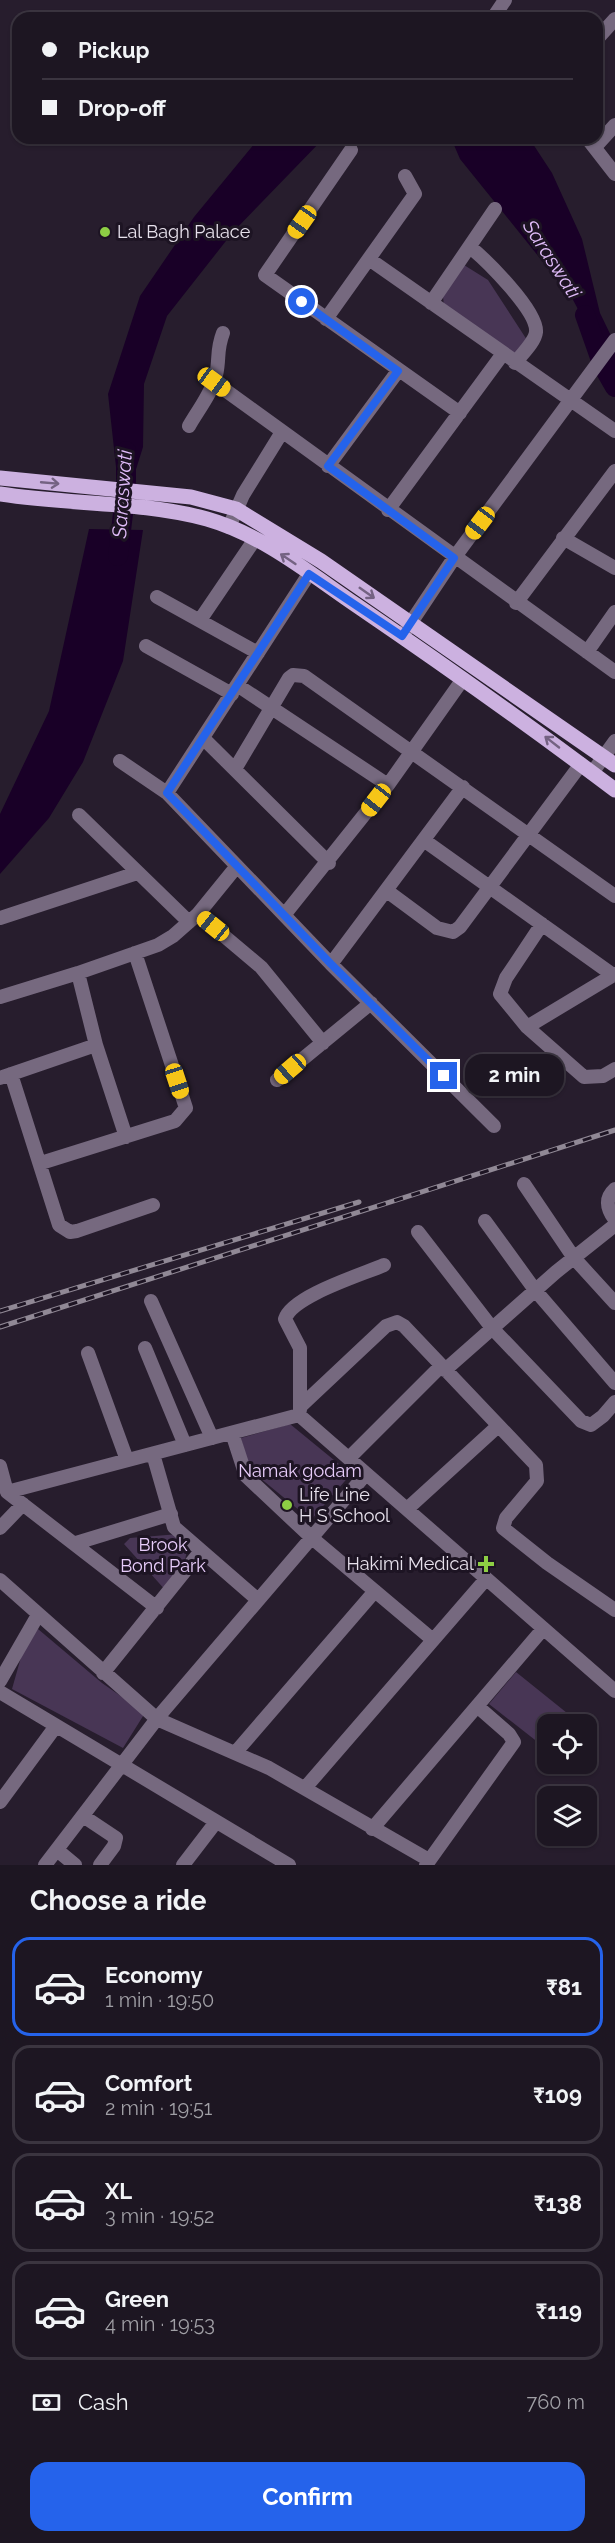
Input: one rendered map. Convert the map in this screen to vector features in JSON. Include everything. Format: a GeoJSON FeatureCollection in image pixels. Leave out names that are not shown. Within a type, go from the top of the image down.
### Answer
{"type":"FeatureCollection","features":[{"type":"Feature","properties":{"kind":"main road"},"geometry":{"type":"LineString","coordinates":[[0,478],[168,494],[216,502],[236,509],[321,561],[463,679],[615,790]]}},
{"type":"Feature","properties":{"kind":"main road"},"geometry":{"type":"LineString","coordinates":[[0,494],[167,512],[206,519],[229,527],[255,539],[309,574],[406,630],[610,761]]}},
{"type":"Feature","properties":{"kind":"street"},"geometry":{"type":"LineString","coordinates":[[603,32],[615,19]]}},
{"type":"Feature","properties":{"kind":"street"},"geometry":{"type":"LineString","coordinates":[[592,144],[615,174]]}},
{"type":"Feature","properties":{"kind":"street"},"geometry":{"type":"LineString","coordinates":[[351,150],[265,275],[460,413]]}},
{"type":"Feature","properties":{"kind":"street"},"geometry":{"type":"LineString","coordinates":[[326,319],[415,194],[405,176]]}},
{"type":"Feature","properties":{"kind":"street"},"geometry":{"type":"LineString","coordinates":[[431,303],[495,210]]}},
{"type":"Feature","properties":{"kind":"street"},"geometry":{"type":"LineString","coordinates":[[470,247],[501,274],[535,325],[535,336],[515,363]]}},
{"type":"Feature","properties":{"kind":"street"},"geometry":{"type":"LineString","coordinates":[[369,259],[502,355],[615,431]]}},
{"type":"Feature","properties":{"kind":"street"},"geometry":{"type":"LineString","coordinates":[[189,426],[214,382],[217,372],[216,352],[223,333]]}},
{"type":"Feature","properties":{"kind":"street"},"geometry":{"type":"LineString","coordinates":[[406,630],[454,558],[615,340]]}},
{"type":"Feature","properties":{"kind":"street"},"geometry":{"type":"LineString","coordinates":[[388,510],[502,355]]}},
{"type":"Feature","properties":{"kind":"street"},"geometry":{"type":"LineString","coordinates":[[328,466],[398,371]]}},
{"type":"Feature","properties":{"kind":"street"},"geometry":{"type":"LineString","coordinates":[[214,382],[516,603],[615,672]]}},
{"type":"Feature","properties":{"kind":"street"},"geometry":{"type":"LineString","coordinates":[[229,527],[236,509],[282,432]]}},
{"type":"Feature","properties":{"kind":"street"},"geometry":{"type":"LineString","coordinates":[[516,603],[615,471]]}},
{"type":"Feature","properties":{"kind":"street"},"geometry":{"type":"LineString","coordinates":[[563,538],[615,568]]}},
{"type":"Feature","properties":{"kind":"street"},"geometry":{"type":"LineString","coordinates":[[200,620],[255,539]]}},
{"type":"Feature","properties":{"kind":"street"},"geometry":{"type":"LineString","coordinates":[[167,793],[309,574]]}},
{"type":"Feature","properties":{"kind":"street"},"geometry":{"type":"LineString","coordinates":[[157,597],[258,653]]}},
{"type":"Feature","properties":{"kind":"street"},"geometry":{"type":"LineString","coordinates":[[587,652],[615,612]]}},
{"type":"Feature","properties":{"kind":"street"},"geometry":{"type":"LineString","coordinates":[[146,646],[271,708],[388,785]]}},
{"type":"Feature","properties":{"kind":"street"},"geometry":{"type":"LineString","coordinates":[[235,769],[293,675],[304,676],[615,896]]}},
{"type":"Feature","properties":{"kind":"street"},"geometry":{"type":"LineString","coordinates":[[285,914],[388,785],[463,679]]}},
{"type":"Feature","properties":{"kind":"street"},"geometry":{"type":"LineString","coordinates":[[203,738],[328,863]]}},
{"type":"Feature","properties":{"kind":"street"},"geometry":{"type":"LineString","coordinates":[[387,891],[437,928],[453,932],[460,927],[529,833],[586,769],[610,761],[615,741]]}},
{"type":"Feature","properties":{"kind":"street"},"geometry":{"type":"LineString","coordinates":[[120,761],[167,793],[331,964],[494,1126]]}},
{"type":"Feature","properties":{"kind":"street"},"geometry":{"type":"LineString","coordinates":[[331,964],[425,841],[463,787]]}},
{"type":"Feature","properties":{"kind":"street"},"geometry":{"type":"LineString","coordinates":[[79,815],[137,873],[261,967],[323,1043]]}},
{"type":"Feature","properties":{"kind":"street"},"geometry":{"type":"LineString","coordinates":[[425,841],[614,975],[527,1027]]}},
{"type":"Feature","properties":{"kind":"street"},"geometry":{"type":"LineString","coordinates":[[0,997],[135,953],[173,936],[194,918],[237,866]]}},
{"type":"Feature","properties":{"kind":"street"},"geometry":{"type":"LineString","coordinates":[[0,918],[137,873]]}},
{"type":"Feature","properties":{"kind":"street"},"geometry":{"type":"LineString","coordinates":[[542,924],[501,987],[500,994],[527,1027],[584,1077],[603,1076],[615,1069]]}},
{"type":"Feature","properties":{"kind":"street"},"geometry":{"type":"LineString","coordinates":[[42,1163],[175,1121],[186,1108],[135,953]]}},
{"type":"Feature","properties":{"kind":"street"},"geometry":{"type":"LineString","coordinates":[[78,973],[96,1045],[126,1137]]}},
{"type":"Feature","properties":{"kind":"street"},"geometry":{"type":"LineString","coordinates":[[277,1080],[371,1003]]}},
{"type":"Feature","properties":{"kind":"street"},"geometry":{"type":"LineString","coordinates":[[96,1045],[5,1076],[42,1163],[59,1225],[70,1232],[153,1205]]}},
{"type":"Feature","properties":{"kind":"street"},"geometry":{"type":"LineString","coordinates":[[524,1184],[574,1258],[615,1303]]}},
{"type":"Feature","properties":{"kind":"street"},"geometry":{"type":"LineString","coordinates":[[615,1189],[608,1195],[607,1203],[615,1220]]}},
{"type":"Feature","properties":{"kind":"street"},"geometry":{"type":"LineString","coordinates":[[485,1221],[535,1290],[615,1383]]}},
{"type":"Feature","properties":{"kind":"street"},"geometry":{"type":"LineString","coordinates":[[349,1458],[443,1368],[615,1225]]}},
{"type":"Feature","properties":{"kind":"street"},"geometry":{"type":"LineString","coordinates":[[418,1232],[492,1328],[586,1424],[597,1422],[615,1402]]}},
{"type":"Feature","properties":{"kind":"street"},"geometry":{"type":"LineString","coordinates":[[384,1265],[299,1301],[287,1312],[285,1319],[300,1348],[300,1410],[366,1474],[615,1691]]}},
{"type":"Feature","properties":{"kind":"street"},"geometry":{"type":"LineString","coordinates":[[151,1301],[212,1438]]}},
{"type":"Feature","properties":{"kind":"street"},"geometry":{"type":"LineString","coordinates":[[7,1492],[232,1433],[300,1410],[392,1323],[404,1326],[496,1427],[536,1465],[538,1473],[534,1485],[506,1518],[503,1528],[547,1563],[615,1610]]}},
{"type":"Feature","properties":{"kind":"street"},"geometry":{"type":"LineString","coordinates":[[145,1348],[185,1445]]}},
{"type":"Feature","properties":{"kind":"street"},"geometry":{"type":"LineString","coordinates":[[88,1353],[127,1460]]}},
{"type":"Feature","properties":{"kind":"street"},"geometry":{"type":"LineString","coordinates":[[407,1509],[496,1427]]}},
{"type":"Feature","properties":{"kind":"street"},"geometry":{"type":"LineString","coordinates":[[232,1433],[246,1476],[312,1538],[433,1640]]}},
{"type":"Feature","properties":{"kind":"street"},"geometry":{"type":"LineString","coordinates":[[153,1454],[174,1527],[258,1600]]}},
{"type":"Feature","properties":{"kind":"street"},"geometry":{"type":"LineString","coordinates":[[0,1466],[7,1492],[76,1543],[157,1608]]}},
{"type":"Feature","properties":{"kind":"street"},"geometry":{"type":"LineString","coordinates":[[45,1865],[157,1719],[366,1474]]}},
{"type":"Feature","properties":{"kind":"street"},"geometry":{"type":"LineString","coordinates":[[0,1527],[23,1504]]}},
{"type":"Feature","properties":{"kind":"street"},"geometry":{"type":"LineString","coordinates":[[76,1543],[171,1514]]}},
{"type":"Feature","properties":{"kind":"street"},"geometry":{"type":"LineString","coordinates":[[103,1673],[201,1551]]}},
{"type":"Feature","properties":{"kind":"street"},"geometry":{"type":"LineString","coordinates":[[305,1788],[486,1579]]}},
{"type":"Feature","properties":{"kind":"street"},"geometry":{"type":"LineString","coordinates":[[0,1580],[157,1719],[235,1753],[305,1788],[427,1863],[514,1742],[509,1734],[477,1706]]}},
{"type":"Feature","properties":{"kind":"street"},"geometry":{"type":"LineString","coordinates":[[235,1753],[375,1591]]}},
{"type":"Feature","properties":{"kind":"street"},"geometry":{"type":"LineString","coordinates":[[0,1681],[38,1615]]}},
{"type":"Feature","properties":{"kind":"street"},"geometry":{"type":"LineString","coordinates":[[372,1829],[543,1629]]}},
{"type":"Feature","properties":{"kind":"street"},"geometry":{"type":"LineString","coordinates":[[0,1692],[289,1865]]}},
{"type":"Feature","properties":{"kind":"street"},"geometry":{"type":"LineString","coordinates":[[0,1802],[56,1726]]}},
{"type":"Feature","properties":{"kind":"street"},"geometry":{"type":"LineString","coordinates":[[82,1816],[116,1838],[114,1846],[100,1865]]}},
{"type":"Feature","properties":{"kind":"street"},"geometry":{"type":"LineString","coordinates":[[183,1865],[216,1822]]}},
{"type":"Feature","properties":{"kind":"street"},"geometry":{"type":"LineString","coordinates":[[57,1850],[75,1865]]}},
{"type":"Feature","properties":{"kind":"street"},"geometry":{"type":"LineString","coordinates":[[261,1865],[268,1853]]}},
{"type":"Feature","properties":{"kind":"green space"},"geometry":{"type":"Polygon","coordinates":[[[464,265],[488,280],[527,340],[514,357],[444,307],[443,296],[464,265]]]}},
{"type":"Feature","properties":{"kind":"green space","name":"Namak godam"},"geometry":{"type":"Polygon","coordinates":[[[290,1424],[351,1474],[311,1520],[249,1469],[241,1438],[290,1424]]]}},
{"type":"Feature","properties":{"kind":"green space","name":"Brook Bond Park"},"geometry":{"type":"Polygon","coordinates":[[[179,1534],[189,1540],[184,1565],[167,1592],[124,1544],[130,1538],[179,1534]]]}},
{"type":"Feature","properties":{"kind":"green space"},"geometry":{"type":"Polygon","coordinates":[[[38,1629],[102,1683],[145,1713],[123,1748],[12,1689],[25,1643],[38,1629]]]}},
{"type":"Feature","properties":{"kind":"green space"},"geometry":{"type":"Polygon","coordinates":[[[516,1672],[567,1713],[537,1714],[537,1742],[489,1704],[516,1672]]]}},
{"type":"Feature","properties":{"kind":"water"},"geometry":{"type":"Polygon","coordinates":[[[254,144],[318,144],[233,232],[167,316],[144,384],[143,447],[133,479],[117,476],[108,394],[140,296],[194,217],[254,144]]]}},
{"type":"Feature","properties":{"kind":"water"},"geometry":{"type":"Polygon","coordinates":[[[454,144],[533,144],[552,173],[582,239],[600,313],[615,344],[615,379],[572,298],[460,159],[454,144]]]}},
{"type":"Feature","properties":{"kind":"water"},"geometry":{"type":"Polygon","coordinates":[[[89,529],[143,530],[123,661],[83,762],[49,818],[0,874],[0,814],[49,711],[89,529]]]}},
{"type":"Feature","properties":{"kind":"waterway","name":"Saraswati"},"geometry":{"type":"LineString","coordinates":[[585,315],[603,366],[615,387]]}},
{"type":"Feature","properties":{"kind":"waterway","name":"Saraswati"},"geometry":{"type":"LineString","coordinates":[[118,556],[126,488],[126,451]]}},
{"type":"Feature","properties":{"kind":"railway"},"geometry":{"type":"LineString","coordinates":[[0,1327],[615,1130]]}},
{"type":"Feature","properties":{"kind":"railway"},"geometry":{"type":"LineString","coordinates":[[0,1311],[359,1202]]}},
{"type":"Feature","properties":{"kind":"place","name":"Lal Bagh Palace"},"geometry":{"type":"Point","coordinates":[105,232]}},
{"type":"Feature","properties":{"kind":"place","name":"Life Line H S School"},"geometry":{"type":"Point","coordinates":[287,1505]}},
{"type":"Feature","properties":{"kind":"place","name":"Hakimi Medical"},"geometry":{"type":"Point","coordinates":[486,1564]}},
{"type":"Feature","properties":{"kind":"route"},"geometry":{"type":"LineString","coordinates":[[302,302],[398,371],[328,466],[454,558],[402,636],[309,574],[167,793],[331,964],[444,1076]]}}]}
